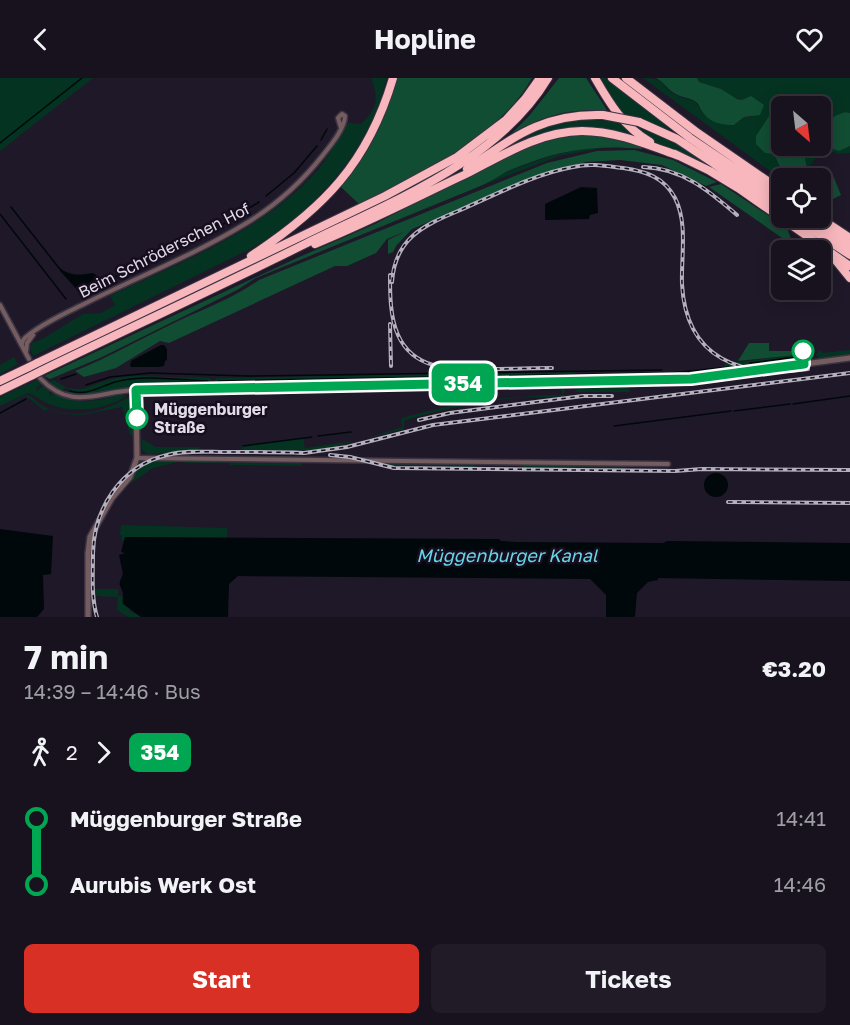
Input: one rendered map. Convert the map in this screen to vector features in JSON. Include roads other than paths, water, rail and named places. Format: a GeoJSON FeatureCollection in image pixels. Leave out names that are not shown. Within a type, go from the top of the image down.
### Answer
{"type":"FeatureCollection","features":[{"type":"Feature","properties":{"kind":"highway"},"geometry":{"type":"LineString","coordinates":[[232,269],[309,215],[338,184],[362,152],[371,135],[380,117],[393,78]]}},
{"type":"Feature","properties":{"kind":"highway"},"geometry":{"type":"LineString","coordinates":[[0,391],[35,369],[232,269],[385,196],[457,157],[506,120],[540,78]]}},
{"type":"Feature","properties":{"kind":"highway"},"geometry":{"type":"LineString","coordinates":[[261,266],[461,163],[514,121],[531,103],[548,78]]}},
{"type":"Feature","properties":{"kind":"highway"},"geometry":{"type":"LineString","coordinates":[[595,78],[611,106],[627,125],[649,141],[710,171],[814,240]]}},
{"type":"Feature","properties":{"kind":"highway"},"geometry":{"type":"LineString","coordinates":[[612,78],[690,138],[771,193]]}},
{"type":"Feature","properties":{"kind":"highway"},"geometry":{"type":"LineString","coordinates":[[626,78],[695,131],[771,183]]}},
{"type":"Feature","properties":{"kind":"highway"},"geometry":{"type":"LineString","coordinates":[[443,184],[519,134],[541,124],[573,116],[603,115],[639,122],[678,139],[771,202]]}},
{"type":"Feature","properties":{"kind":"highway"},"geometry":{"type":"LineString","coordinates":[[0,381],[35,369],[261,266],[357,226],[549,136],[573,132],[612,134],[679,156]]}},
{"type":"Feature","properties":{"kind":"highway"},"geometry":{"type":"LineString","coordinates":[[831,225],[850,238]]}},
{"type":"Feature","properties":{"kind":"highway"},"geometry":{"type":"LineString","coordinates":[[809,228],[827,240]]}},
{"type":"Feature","properties":{"kind":"highway"},"geometry":{"type":"LineString","coordinates":[[822,228],[850,247]]}},
{"type":"Feature","properties":{"kind":"highway"},"geometry":{"type":"LineString","coordinates":[[831,243],[850,264]]}},
{"type":"Feature","properties":{"kind":"highway"},"geometry":{"type":"LineString","coordinates":[[831,243],[850,255]]}},
{"type":"Feature","properties":{"kind":"highway"},"geometry":{"type":"LineString","coordinates":[[831,251],[850,264]]}},
{"type":"Feature","properties":{"kind":"highway"},"geometry":{"type":"LineString","coordinates":[[831,257],[850,278]]}},
{"type":"Feature","properties":{"kind":"street","name":"Beim Schröderschen Hof"},"geometry":{"type":"LineString","coordinates":[[22,344],[26,337],[70,311],[227,235],[256,217],[286,194],[308,173],[328,149],[341,128]]}},
{"type":"Feature","properties":{"kind":"street"},"geometry":{"type":"LineString","coordinates":[[0,305],[35,369],[57,392],[76,398],[91,398],[136,390],[691,379],[850,358]]}},
{"type":"Feature","properties":{"kind":"street"},"geometry":{"type":"LineString","coordinates":[[26,353],[27,343],[38,330]]}},
{"type":"Feature","properties":{"kind":"street"},"geometry":{"type":"LineString","coordinates":[[88,617],[89,541],[112,498],[130,477],[137,458],[136,390]]}},
{"type":"Feature","properties":{"kind":"street"},"geometry":{"type":"LineString","coordinates":[[137,458],[668,464]]}},
{"type":"Feature","properties":{"kind":"water"},"geometry":{"type":"Polygon","coordinates":[[[581,187],[597,188],[598,213],[590,215],[589,219],[545,220],[545,204],[581,187]]]}},
{"type":"Feature","properties":{"kind":"water"},"geometry":{"type":"Polygon","coordinates":[[[58,266],[70,274],[93,273],[104,281],[87,287],[80,293],[58,266]]]}},
{"type":"Feature","properties":{"kind":"water"},"geometry":{"type":"Polygon","coordinates":[[[161,345],[167,349],[167,360],[164,366],[131,367],[131,361],[161,345]]]}},
{"type":"Feature","properties":{"kind":"water"},"geometry":{"type":"Polygon","coordinates":[[[716,473],[725,476],[728,485],[725,494],[716,497],[707,494],[704,485],[707,476],[716,473]]]}},
{"type":"Feature","properties":{"kind":"water"},"geometry":{"type":"Polygon","coordinates":[[[0,529],[53,536],[51,574],[43,575],[44,609],[37,617],[0,617],[0,529]]]}},
{"type":"Feature","properties":{"kind":"water","name":"Müggenburger Kanal"},"geometry":{"type":"Polygon","coordinates":[[[125,537],[850,543],[850,581],[658,578],[658,580],[648,582],[637,593],[635,617],[606,617],[606,595],[590,579],[238,576],[229,584],[228,617],[141,617],[123,604],[120,584],[123,574],[119,555],[125,553],[121,552],[125,537]]]}},
{"type":"Feature","properties":{"kind":"waterway"},"geometry":{"type":"LineString","coordinates":[[0,143],[82,78]]}},
{"type":"Feature","properties":{"kind":"waterway"},"geometry":{"type":"LineString","coordinates":[[321,140],[327,129]]}},
{"type":"Feature","properties":{"kind":"waterway"},"geometry":{"type":"LineString","coordinates":[[266,196],[294,173],[317,146]]}},
{"type":"Feature","properties":{"kind":"waterway"},"geometry":{"type":"LineString","coordinates":[[217,228],[259,202]]}},
{"type":"Feature","properties":{"kind":"waterway"},"geometry":{"type":"LineString","coordinates":[[11,207],[59,268]]}},
{"type":"Feature","properties":{"kind":"waterway"},"geometry":{"type":"LineString","coordinates":[[0,214],[66,299]]}},
{"type":"Feature","properties":{"kind":"waterway"},"geometry":{"type":"LineString","coordinates":[[166,252],[209,232]]}},
{"type":"Feature","properties":{"kind":"waterway"},"geometry":{"type":"LineString","coordinates":[[155,258],[159,256]]}},
{"type":"Feature","properties":{"kind":"waterway"},"geometry":{"type":"LineString","coordinates":[[104,280],[145,263]]}},
{"type":"Feature","properties":{"kind":"waterway"},"geometry":{"type":"LineString","coordinates":[[750,363],[796,357]]}},
{"type":"Feature","properties":{"kind":"waterway"},"geometry":{"type":"LineString","coordinates":[[218,381],[670,373],[729,367]]}},
{"type":"Feature","properties":{"kind":"waterway"},"geometry":{"type":"LineString","coordinates":[[86,385],[110,377],[150,373],[248,376],[662,370]]}},
{"type":"Feature","properties":{"kind":"waterway"},"geometry":{"type":"LineString","coordinates":[[61,379],[76,374]]}},
{"type":"Feature","properties":{"kind":"waterway"},"geometry":{"type":"LineString","coordinates":[[70,391],[87,392],[115,382],[138,378],[208,381]]}},
{"type":"Feature","properties":{"kind":"waterway"},"geometry":{"type":"LineString","coordinates":[[793,404],[850,396]]}},
{"type":"Feature","properties":{"kind":"waterway"},"geometry":{"type":"LineString","coordinates":[[0,413],[26,399]]}},
{"type":"Feature","properties":{"kind":"waterway"},"geometry":{"type":"LineString","coordinates":[[734,411],[790,404]]}},
{"type":"Feature","properties":{"kind":"waterway"},"geometry":{"type":"LineString","coordinates":[[614,426],[731,411]]}},
{"type":"Feature","properties":{"kind":"waterway"},"geometry":{"type":"LineString","coordinates":[[318,436],[351,432]]}},
{"type":"Feature","properties":{"kind":"waterway"},"geometry":{"type":"LineString","coordinates":[[243,446],[312,437]]}},
{"type":"Feature","properties":{"kind":"railway"},"geometry":{"type":"LineString","coordinates":[[392,282],[394,267],[405,245],[413,236],[433,222],[558,170],[592,165],[631,169],[660,180],[675,198],[683,229],[682,284],[686,310],[694,331],[706,347],[740,366],[761,370],[808,369]]}},
{"type":"Feature","properties":{"kind":"railway"},"geometry":{"type":"LineString","coordinates":[[643,167],[657,168],[694,182],[737,215]]}},
{"type":"Feature","properties":{"kind":"railway"},"geometry":{"type":"LineString","coordinates":[[390,275],[391,305],[395,328],[405,347],[415,356],[426,362],[451,368],[552,368]]}},
{"type":"Feature","properties":{"kind":"railway"},"geometry":{"type":"LineString","coordinates":[[390,324],[391,366]]}},
{"type":"Feature","properties":{"kind":"railway"},"geometry":{"type":"LineString","coordinates":[[97,617],[93,593],[93,553],[95,536],[105,505],[113,491],[136,469],[167,455],[182,452],[304,453],[347,447],[433,425],[850,373]]}},
{"type":"Feature","properties":{"kind":"railway"},"geometry":{"type":"LineString","coordinates":[[419,420],[450,413],[583,396],[612,396]]}},
{"type":"Feature","properties":{"kind":"railway"},"geometry":{"type":"LineString","coordinates":[[330,455],[350,457],[394,468],[850,470]]}},
{"type":"Feature","properties":{"kind":"railway"},"geometry":{"type":"LineString","coordinates":[[728,502],[850,503]]}},
{"type":"Feature","properties":{"kind":"place","name":"Müggenburger Straße"},"geometry":{"type":"Point","coordinates":[137,418]}}]}
